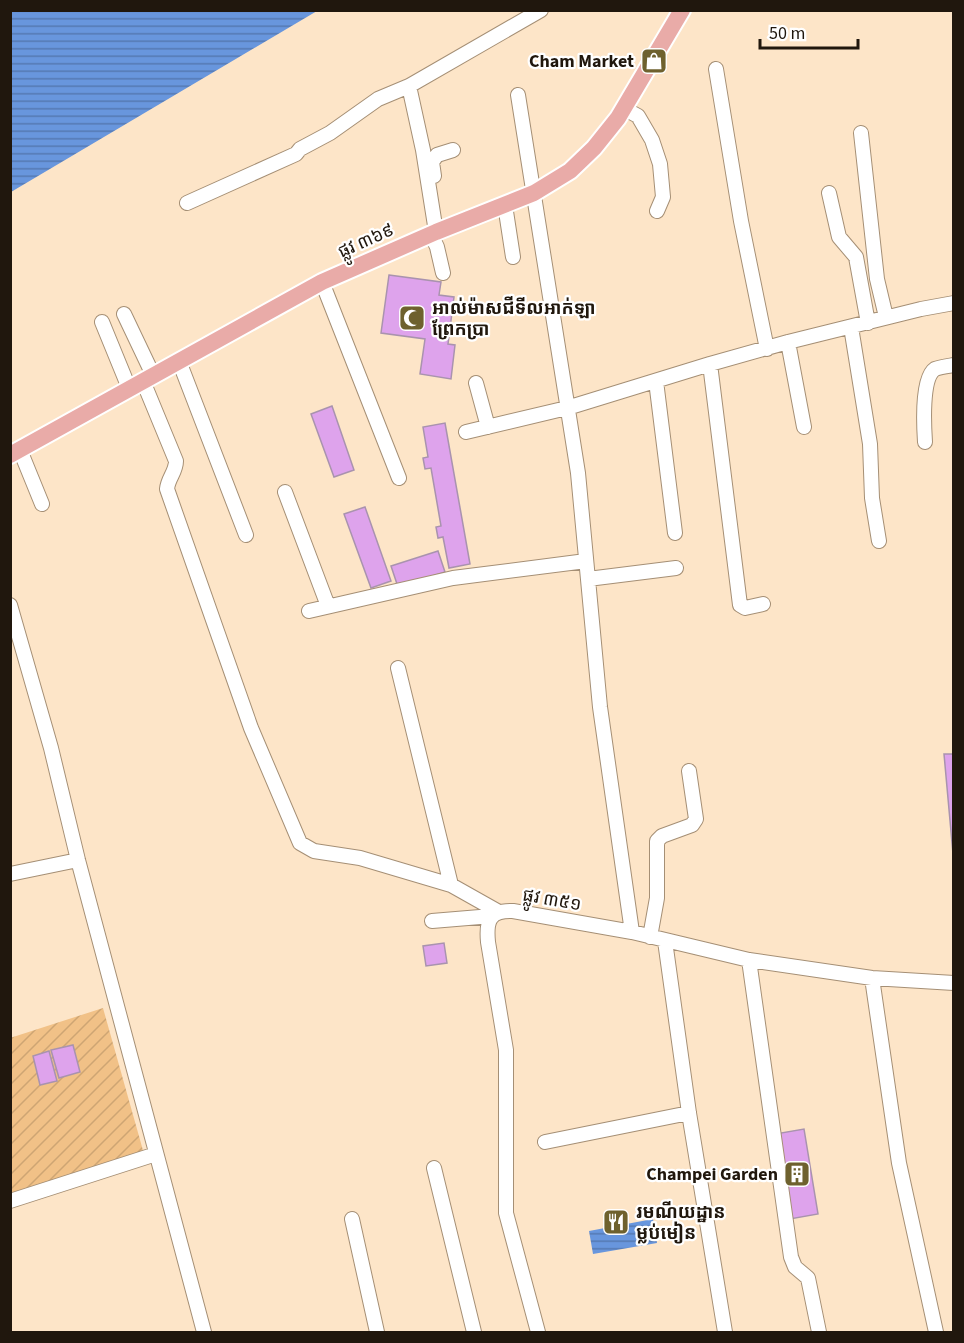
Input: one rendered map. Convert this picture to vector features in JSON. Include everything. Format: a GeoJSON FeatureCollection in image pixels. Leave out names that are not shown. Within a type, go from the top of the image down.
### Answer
{"type":"FeatureCollection","features":[{"type":"Feature","properties":{"kind":"main road","name":"ផ្លូវ ៣៦៩"},"geometry":{"type":"LineString","coordinates":[[15,452],[322,282],[534,193],[570,171],[594,148],[625,109],[682,10]]}},
{"type":"Feature","properties":{"kind":"street"},"geometry":{"type":"LineString","coordinates":[[187,203],[296,154],[300,149],[330,133],[378,99],[409,86],[541,10]]}},
{"type":"Feature","properties":{"kind":"street"},"geometry":{"type":"LineString","coordinates":[[716,69],[741,221],[767,349]]}},
{"type":"Feature","properties":{"kind":"street"},"geometry":{"type":"LineString","coordinates":[[409,86],[437,232]]}},
{"type":"Feature","properties":{"kind":"street"},"geometry":{"type":"LineString","coordinates":[[518,95],[578,473],[600,707],[632,932]]}},
{"type":"Feature","properties":{"kind":"street"},"geometry":{"type":"LineString","coordinates":[[625,109],[642,121],[652,140],[660,164],[663,197],[657,211]]}},
{"type":"Feature","properties":{"kind":"street"},"geometry":{"type":"LineString","coordinates":[[861,133],[876,268],[886,317]]}},
{"type":"Feature","properties":{"kind":"street"},"geometry":{"type":"LineString","coordinates":[[443,273],[438,247],[432,162],[437,154],[453,150]]}},
{"type":"Feature","properties":{"kind":"street"},"geometry":{"type":"LineString","coordinates":[[829,193],[838,237],[856,258],[868,323]]}},
{"type":"Feature","properties":{"kind":"street"},"geometry":{"type":"LineString","coordinates":[[505,205],[513,257]]}},
{"type":"Feature","properties":{"kind":"street"},"geometry":{"type":"LineString","coordinates":[[322,282],[399,478]]}},
{"type":"Feature","properties":{"kind":"street"},"geometry":{"type":"LineString","coordinates":[[466,432],[567,408],[788,342],[886,317],[954,303]]}},
{"type":"Feature","properties":{"kind":"street"},"geometry":{"type":"LineString","coordinates":[[124,314],[142,382],[176,461],[176,469],[168,481],[167,489],[251,728],[300,843],[314,851],[360,858],[452,885],[496,914]]}},
{"type":"Feature","properties":{"kind":"street"},"geometry":{"type":"LineString","coordinates":[[102,322],[142,382]]}},
{"type":"Feature","properties":{"kind":"street"},"geometry":{"type":"LineString","coordinates":[[851,327],[870,444],[872,498],[879,541]]}},
{"type":"Feature","properties":{"kind":"street"},"geometry":{"type":"LineString","coordinates":[[788,342],[804,427]]}},
{"type":"Feature","properties":{"kind":"street"},"geometry":{"type":"LineString","coordinates":[[179,361],[246,535]]}},
{"type":"Feature","properties":{"kind":"street"},"geometry":{"type":"LineString","coordinates":[[710,364],[740,605],[745,608],[763,604]]}},
{"type":"Feature","properties":{"kind":"street"},"geometry":{"type":"LineString","coordinates":[[925,442],[923,414],[929,375],[936,369],[954,364]]}},
{"type":"Feature","properties":{"kind":"street"},"geometry":{"type":"LineString","coordinates":[[656,381],[675,533]]}},
{"type":"Feature","properties":{"kind":"street"},"geometry":{"type":"LineString","coordinates":[[476,383],[488,427]]}},
{"type":"Feature","properties":{"kind":"street"},"geometry":{"type":"LineString","coordinates":[[15,452],[42,504]]}},
{"type":"Feature","properties":{"kind":"street"},"geometry":{"type":"LineString","coordinates":[[285,492],[328,606]]}},
{"type":"Feature","properties":{"kind":"street"},"geometry":{"type":"LineString","coordinates":[[309,611],[453,578],[586,561]]}},
{"type":"Feature","properties":{"kind":"street"},"geometry":{"type":"LineString","coordinates":[[588,579],[676,568]]}},
{"type":"Feature","properties":{"kind":"street"},"geometry":{"type":"LineString","coordinates":[[10,604],[51,748],[78,860],[204,1332]]}},
{"type":"Feature","properties":{"kind":"street"},"geometry":{"type":"LineString","coordinates":[[398,668],[452,885]]}},
{"type":"Feature","properties":{"kind":"street"},"geometry":{"type":"LineString","coordinates":[[650,937],[657,898],[657,840],[692,825],[696,819],[689,771]]}},
{"type":"Feature","properties":{"kind":"street"},"geometry":{"type":"LineString","coordinates":[[10,874],[78,860]]}},
{"type":"Feature","properties":{"kind":"street","name":"ផ្លូវ ៣៥១"},"geometry":{"type":"LineString","coordinates":[[496,914],[513,912],[632,932],[749,960],[872,978],[954,983]]}},
{"type":"Feature","properties":{"kind":"street"},"geometry":{"type":"LineString","coordinates":[[432,921],[496,914]]}},
{"type":"Feature","properties":{"kind":"street"},"geometry":{"type":"LineString","coordinates":[[496,914],[487,929],[507,1050],[506,1213],[538,1332]]}},
{"type":"Feature","properties":{"kind":"street"},"geometry":{"type":"LineString","coordinates":[[665,941],[689,1113],[725,1332]]}},
{"type":"Feature","properties":{"kind":"street"},"geometry":{"type":"LineString","coordinates":[[749,960],[791,1257],[795,1267],[808,1278],[819,1332]]}},
{"type":"Feature","properties":{"kind":"street"},"geometry":{"type":"LineString","coordinates":[[872,978],[899,1163],[936,1332]]}},
{"type":"Feature","properties":{"kind":"street"},"geometry":{"type":"LineString","coordinates":[[545,1142],[689,1113]]}},
{"type":"Feature","properties":{"kind":"street"},"geometry":{"type":"LineString","coordinates":[[10,1201],[156,1154]]}},
{"type":"Feature","properties":{"kind":"street"},"geometry":{"type":"LineString","coordinates":[[434,1168],[474,1332]]}},
{"type":"Feature","properties":{"kind":"street"},"geometry":{"type":"LineString","coordinates":[[352,1219],[377,1332]]}},
{"type":"Feature","properties":{"kind":"shaded area"},"geometry":{"type":"Polygon","coordinates":[[[103,1008],[144,1154],[11,1194],[10,1038],[103,1008]]]}},
{"type":"Feature","properties":{"kind":"water"},"geometry":{"type":"Polygon","coordinates":[[[11,10],[317,10],[317,11],[11,192],[11,10]]]}},
{"type":"Feature","properties":{"kind":"water"},"geometry":{"type":"Polygon","coordinates":[[[653,1219],[657,1243],[593,1254],[589,1231],[653,1219]]]}},
{"type":"Feature","properties":{"kind":"building"},"geometry":{"type":"Polygon","coordinates":[[[389,275],[441,282],[439,295],[454,297],[448,344],[455,345],[451,379],[420,374],[425,339],[381,333],[389,275]]]}},
{"type":"Feature","properties":{"kind":"building"},"geometry":{"type":"Polygon","coordinates":[[[332,406],[354,470],[334,477],[311,414],[332,406]]]}},
{"type":"Feature","properties":{"kind":"building"},"geometry":{"type":"Polygon","coordinates":[[[445,423],[470,564],[449,568],[443,537],[438,538],[436,527],[441,526],[431,468],[425,469],[423,458],[428,457],[423,427],[445,423]]]}},
{"type":"Feature","properties":{"kind":"building"},"geometry":{"type":"Polygon","coordinates":[[[365,507],[391,581],[371,588],[344,514],[365,507]]]}},
{"type":"Feature","properties":{"kind":"building"},"geometry":{"type":"Polygon","coordinates":[[[438,551],[445,572],[398,587],[391,566],[438,551]]]}},
{"type":"Feature","properties":{"kind":"building"},"geometry":{"type":"Polygon","coordinates":[[[944,754],[954,754],[954,865],[944,754]]]}},
{"type":"Feature","properties":{"kind":"building"},"geometry":{"type":"Polygon","coordinates":[[[444,943],[447,963],[426,966],[423,946],[444,943]]]}},
{"type":"Feature","properties":{"kind":"building"},"geometry":{"type":"Polygon","coordinates":[[[73,1045],[80,1072],[59,1078],[51,1050],[73,1045]]]}},
{"type":"Feature","properties":{"kind":"building"},"geometry":{"type":"Polygon","coordinates":[[[49,1051],[57,1081],[40,1085],[33,1056],[49,1051]]]}},
{"type":"Feature","properties":{"kind":"building","name":"Champei Garden"},"geometry":{"type":"Polygon","coordinates":[[[804,1129],[818,1214],[790,1219],[775,1134],[804,1129]]]}},
{"type":"Feature","properties":{"kind":"place","name":"Cham Market"},"geometry":{"type":"Point","coordinates":[654,61]}},
{"type":"Feature","properties":{"kind":"place","name":"អាល់ម៉ាសជីទីលអាក់ឡា ព្រែកប្រា"},"geometry":{"type":"Point","coordinates":[412,318]}},
{"type":"Feature","properties":{"kind":"place","name":"Champei Garden"},"geometry":{"type":"Point","coordinates":[797,1174]}},
{"type":"Feature","properties":{"kind":"place","name":"រមណីយដ្ឋាន ម្លប់មៀន"},"geometry":{"type":"Point","coordinates":[616,1222]}}]}
